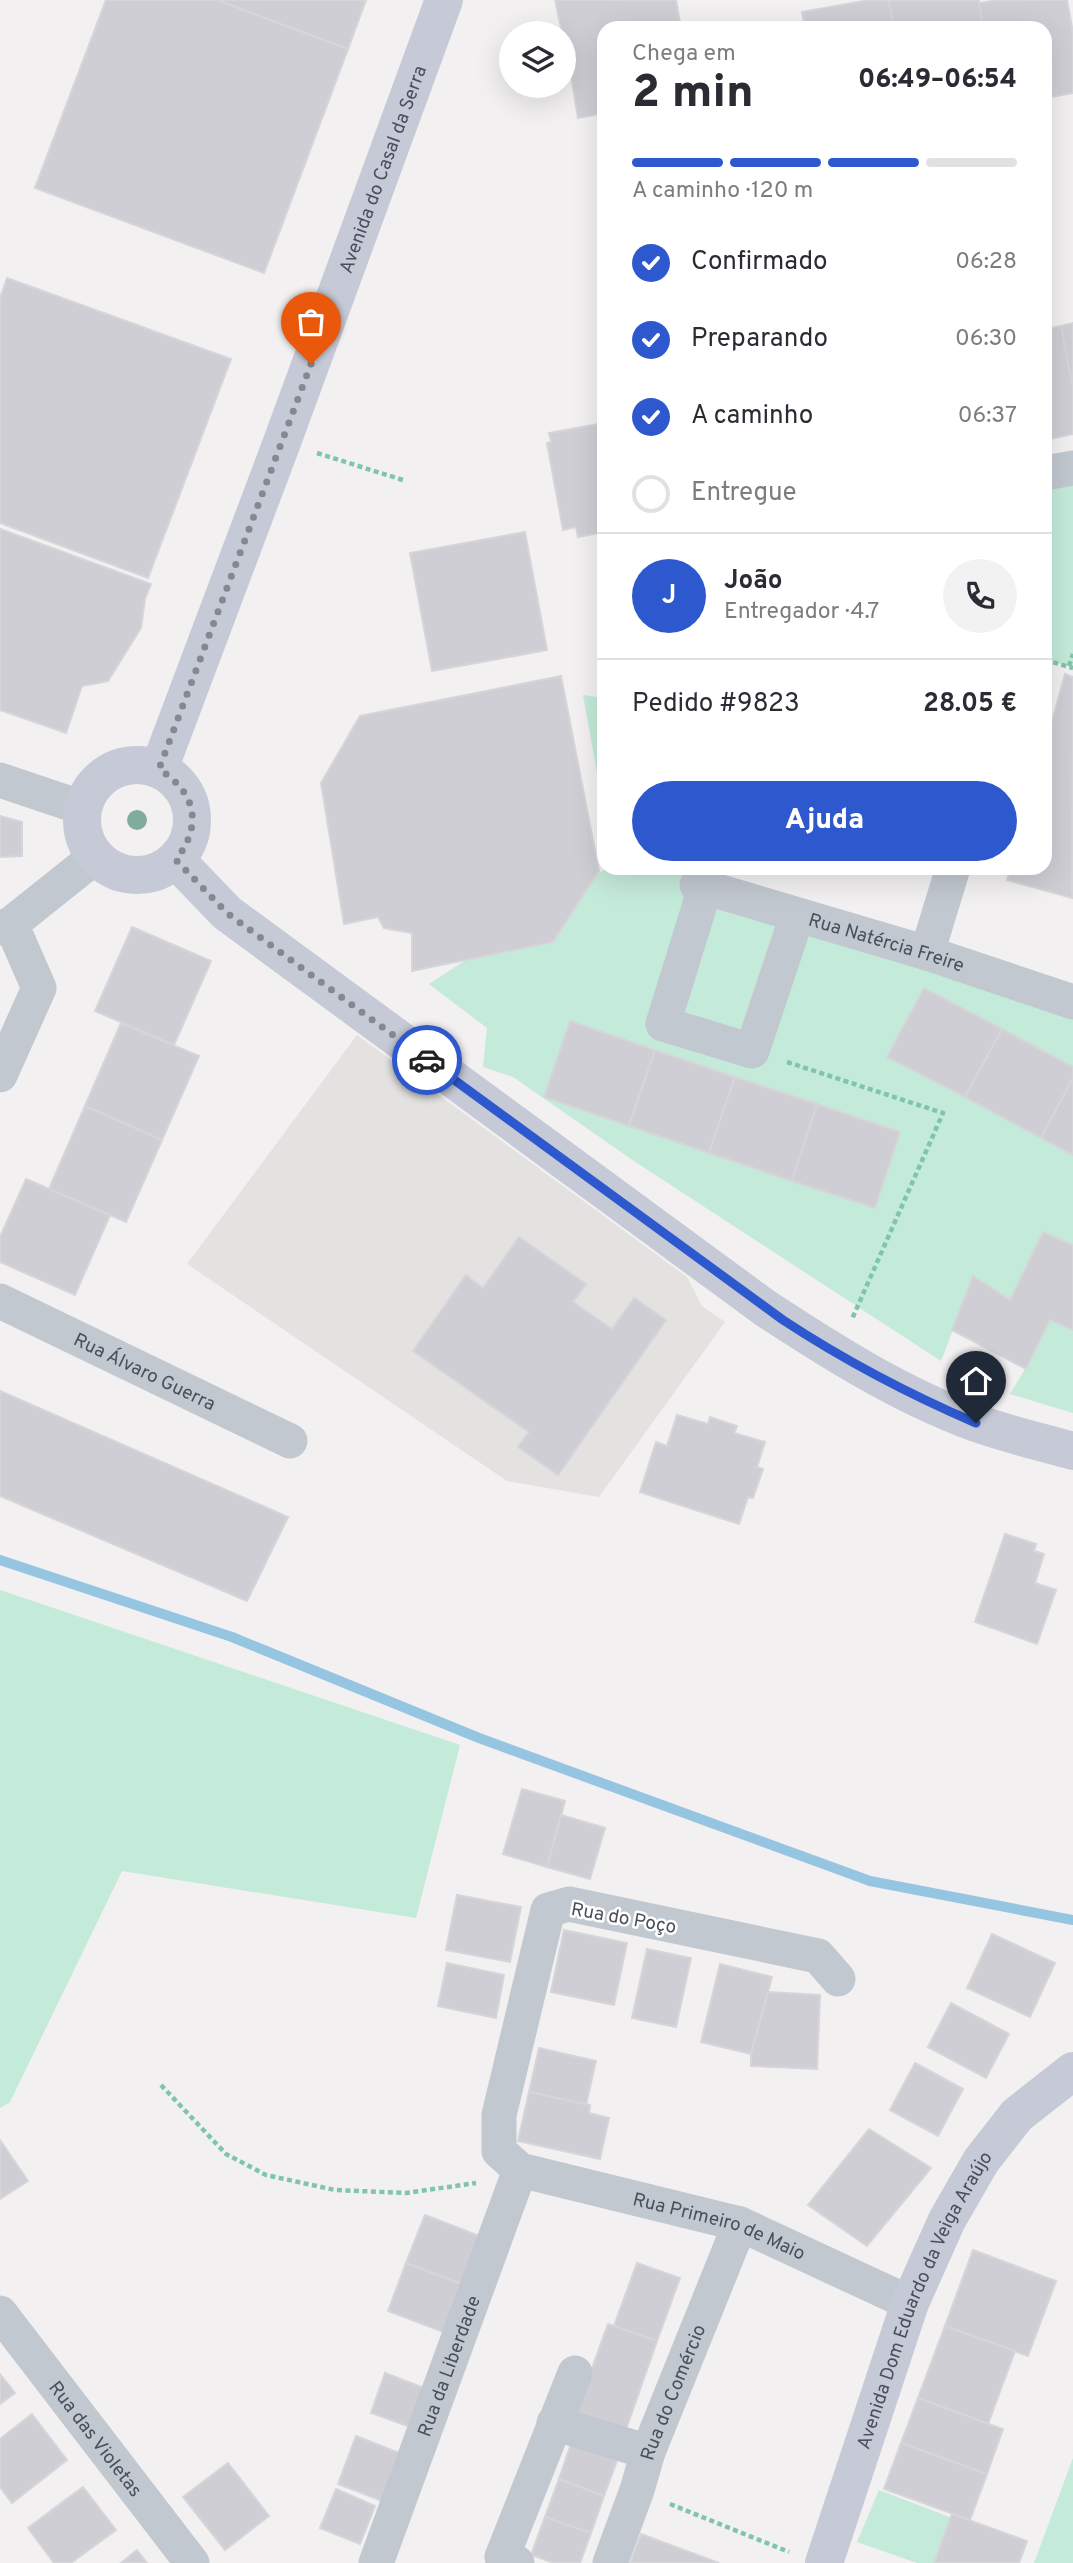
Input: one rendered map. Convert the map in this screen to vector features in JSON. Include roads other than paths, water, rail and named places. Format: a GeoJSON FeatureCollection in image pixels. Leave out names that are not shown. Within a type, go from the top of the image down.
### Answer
{"type":"FeatureCollection","features":[{"type":"Feature","properties":{"kind":"street","name":"Avenida do Casal da Serra"},"geometry":{"type":"LineString","coordinates":[[159,769],[444,0]]}},
{"type":"Feature","properties":{"kind":"street"},"geometry":{"type":"LineString","coordinates":[[1052,472],[1073,468]]}},
{"type":"Feature","properties":{"kind":"street"},"geometry":{"type":"LineString","coordinates":[[143,765],[159,769],[174,779],[186,793],[192,810],[190,837],[187,846],[176,860],[161,871],[144,876],[125,875],[109,868],[95,857],[86,842],[82,825],[83,808],[89,792],[99,780],[112,771],[143,765]]}},
{"type":"Feature","properties":{"kind":"street"},"geometry":{"type":"LineString","coordinates":[[0,780],[83,808]]}},
{"type":"Feature","properties":{"kind":"street"},"geometry":{"type":"LineString","coordinates":[[0,1075],[39,988],[6,926],[95,857]]}},
{"type":"Feature","properties":{"kind":"street"},"geometry":{"type":"LineString","coordinates":[[176,860],[227,913],[765,1308],[836,1355],[904,1391],[976,1423],[1073,1451]]}},
{"type":"Feature","properties":{"kind":"street"},"geometry":{"type":"LineString","coordinates":[[927,953],[952,875]]}},
{"type":"Feature","properties":{"kind":"street","name":"Rua Natércia Freire"},"geometry":{"type":"LineString","coordinates":[[797,916],[752,1051],[663,1024],[701,887],[927,953],[1073,1002]]}},
{"type":"Feature","properties":{"kind":"street","name":"Rua Álvaro Guerra"},"geometry":{"type":"LineString","coordinates":[[0,1301],[290,1441]]}},
{"type":"Feature","properties":{"kind":"street","name":"Rua do Poço"},"geometry":{"type":"LineString","coordinates":[[520,2170],[499,2151],[499,2115],[548,1910],[569,1905],[818,1956],[838,1979]]}},
{"type":"Feature","properties":{"kind":"street","name":"Avenida Dom Eduardo da Veiga Araújo"},"geometry":{"type":"LineString","coordinates":[[807,2558],[910,2303],[947,2220],[981,2161],[1017,2115],[1073,2071]]}},
{"type":"Feature","properties":{"kind":"street","name":"Rua Primeiro de Maio"},"geometry":{"type":"LineString","coordinates":[[520,2170],[740,2224],[910,2303]]}},
{"type":"Feature","properties":{"kind":"street","name":"Rua da Liberdade"},"geometry":{"type":"LineString","coordinates":[[376,2563],[520,2170]]}},
{"type":"Feature","properties":{"kind":"street","name":"Rua do Comércio"},"geometry":{"type":"LineString","coordinates":[[610,2563],[648,2452],[740,2224]]}},
{"type":"Feature","properties":{"kind":"street","name":"Rua das Violetas"},"geometry":{"type":"LineString","coordinates":[[0,2313],[192,2563]]}},
{"type":"Feature","properties":{"kind":"street"},"geometry":{"type":"LineString","coordinates":[[517,2563],[502,2557],[575,2374]]}},
{"type":"Feature","properties":{"kind":"street"},"geometry":{"type":"LineString","coordinates":[[554,2423],[648,2452]]}},
{"type":"Feature","properties":{"kind":"waterway"},"geometry":{"type":"LineString","coordinates":[[0,1560],[232,1637],[479,1738],[870,1881],[1073,1920]]}}]}
